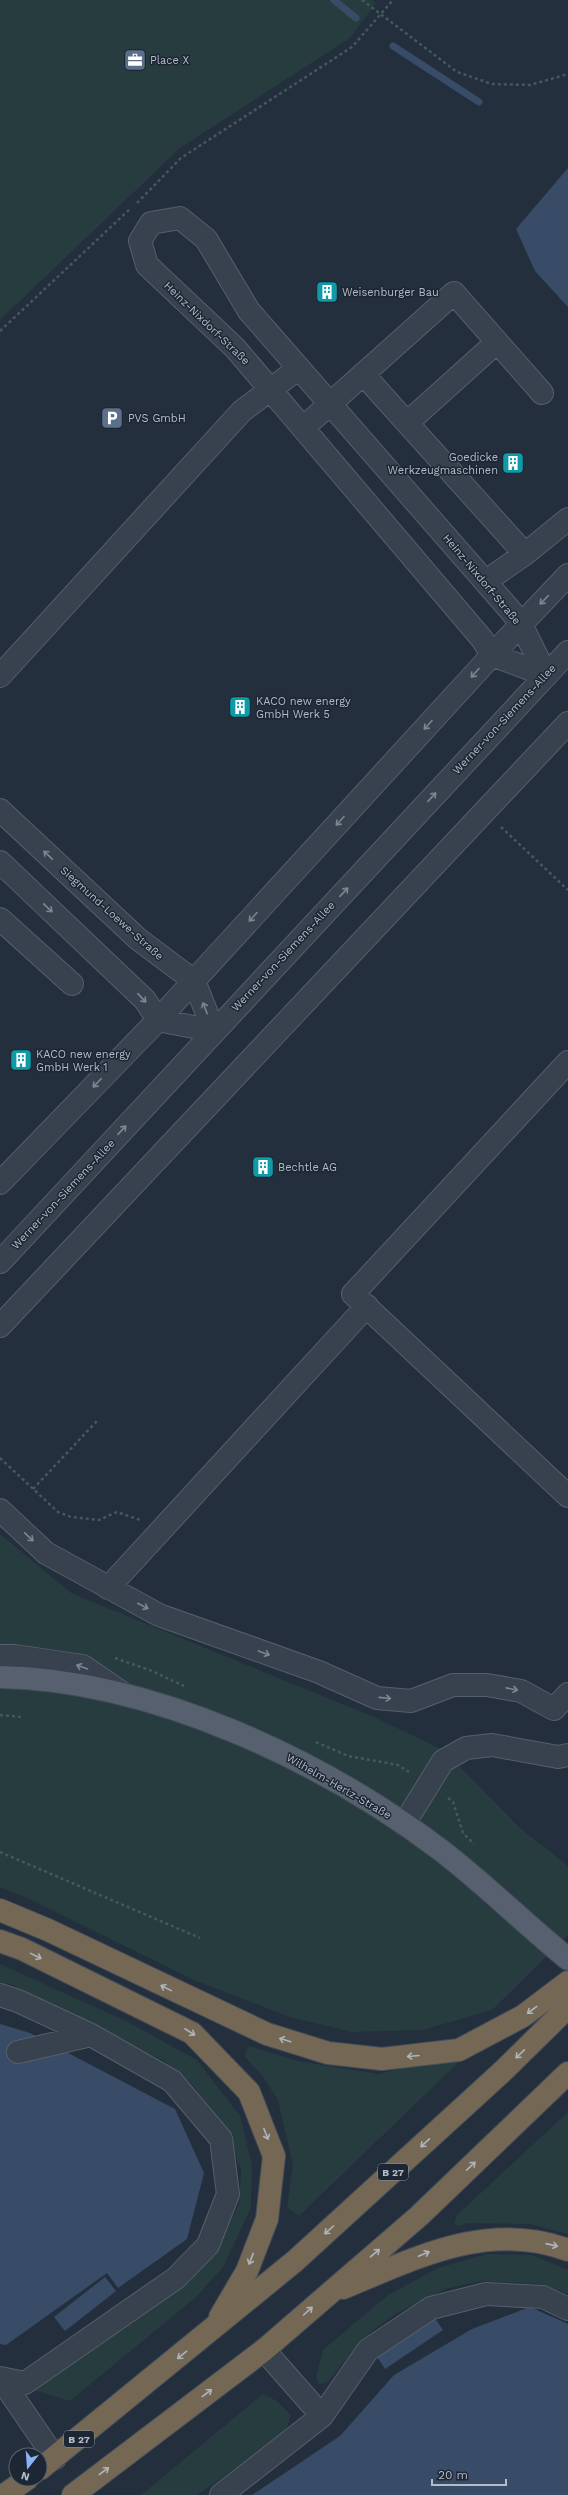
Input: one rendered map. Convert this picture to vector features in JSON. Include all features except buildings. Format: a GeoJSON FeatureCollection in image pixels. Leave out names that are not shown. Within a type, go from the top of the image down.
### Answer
{"type":"FeatureCollection","features":[{"type":"Feature","properties":{"kind":"highway"},"geometry":{"type":"LineString","coordinates":[[0,1910],[48,1930],[267,2034],[328,2053],[382,2059],[459,2050],[522,2016],[565,1984]]}},
{"type":"Feature","properties":{"kind":"highway"},"geometry":{"type":"LineString","coordinates":[[0,1941],[22,1949],[192,2033],[249,2092],[274,2156],[267,2219],[247,2272],[212,2330]]}},
{"type":"Feature","properties":{"kind":"highway","name":"B 27"},"geometry":{"type":"LineString","coordinates":[[48,2464],[295,2261],[504,2070],[568,2007]]}},
{"type":"Feature","properties":{"kind":"highway"},"geometry":{"type":"LineString","coordinates":[[73,2495],[264,2350],[324,2296],[419,2216],[568,2072]]}},
{"type":"Feature","properties":{"kind":"highway"},"geometry":{"type":"LineString","coordinates":[[324,2296],[435,2250],[457,2244],[511,2239],[538,2242],[568,2250]]}},
{"type":"Feature","properties":{"kind":"highway"},"geometry":{"type":"LineString","coordinates":[[4,2495],[15,2487]]}},
{"type":"Feature","properties":{"kind":"main road","name":"Wilhelm-Hertz-Straße"},"geometry":{"type":"LineString","coordinates":[[0,1677],[68,1683],[126,1696],[184,1712],[248,1738],[313,1769],[404,1824],[500,1899],[568,1959]]}},
{"type":"Feature","properties":{"kind":"street","name":"Heinz-Nixdorf-Straße"},"geometry":{"type":"LineString","coordinates":[[492,655],[482,639],[235,348],[147,265],[140,241],[151,223],[180,218],[206,239],[249,311],[486,581],[521,624],[546,675]]}},
{"type":"Feature","properties":{"kind":"street"},"geometry":{"type":"LineString","coordinates":[[303,428],[454,292],[542,393]]}},
{"type":"Feature","properties":{"kind":"street"},"geometry":{"type":"LineString","coordinates":[[407,423],[497,342]]}},
{"type":"Feature","properties":{"kind":"street"},"geometry":{"type":"LineString","coordinates":[[0,676],[230,424],[269,388],[299,368]]}},
{"type":"Feature","properties":{"kind":"street"},"geometry":{"type":"LineString","coordinates":[[363,374],[525,554]]}},
{"type":"Feature","properties":{"kind":"street"},"geometry":{"type":"LineString","coordinates":[[486,581],[525,554],[568,519]]}},
{"type":"Feature","properties":{"kind":"street"},"geometry":{"type":"LineString","coordinates":[[0,1183],[158,1020],[492,655],[568,575]]}},
{"type":"Feature","properties":{"kind":"street","name":"Werner-von-Siemens-Allee"},"geometry":{"type":"LineString","coordinates":[[0,1262],[568,652]]}},
{"type":"Feature","properties":{"kind":"street"},"geometry":{"type":"LineString","coordinates":[[492,655],[546,675]]}},
{"type":"Feature","properties":{"kind":"street"},"geometry":{"type":"LineString","coordinates":[[0,1326],[264,1048],[484,811],[568,723]]}},
{"type":"Feature","properties":{"kind":"street","name":"Siegmund-Loewe-Straße"},"geometry":{"type":"LineString","coordinates":[[0,810],[138,939],[194,981]]}},
{"type":"Feature","properties":{"kind":"street"},"geometry":{"type":"LineString","coordinates":[[0,862],[145,1000],[158,1020],[214,1031]]}},
{"type":"Feature","properties":{"kind":"street"},"geometry":{"type":"LineString","coordinates":[[0,919],[72,984]]}},
{"type":"Feature","properties":{"kind":"street"},"geometry":{"type":"LineString","coordinates":[[194,981],[214,1031]]}},
{"type":"Feature","properties":{"kind":"street"},"geometry":{"type":"LineString","coordinates":[[568,1062],[353,1294],[568,1496]]}},
{"type":"Feature","properties":{"kind":"street"},"geometry":{"type":"LineString","coordinates":[[108,1588],[367,1306]]}},
{"type":"Feature","properties":{"kind":"street"},"geometry":{"type":"LineString","coordinates":[[0,1510],[46,1553],[159,1615],[319,1672],[377,1698],[410,1701],[453,1685],[487,1685],[521,1691],[554,1709],[568,1694]]}},
{"type":"Feature","properties":{"kind":"street"},"geometry":{"type":"LineString","coordinates":[[0,1656],[15,1656],[83,1666],[126,1696]]}},
{"type":"Feature","properties":{"kind":"street"},"geometry":{"type":"LineString","coordinates":[[404,1824],[443,1761],[466,1748],[492,1745],[558,1757],[568,1755]]}},
{"type":"Feature","properties":{"kind":"street"},"geometry":{"type":"LineString","coordinates":[[0,1996],[18,2001],[91,2036],[172,2081],[221,2139],[228,2194],[208,2245],[176,2278],[25,2383],[0,2379]]}},
{"type":"Feature","properties":{"kind":"street"},"geometry":{"type":"LineString","coordinates":[[18,2052],[91,2036]]}},
{"type":"Feature","properties":{"kind":"street"},"geometry":{"type":"LineString","coordinates":[[221,2495],[322,2416],[368,2350],[432,2308],[486,2294],[543,2297],[568,2309]]}},
{"type":"Feature","properties":{"kind":"street"},"geometry":{"type":"LineString","coordinates":[[264,2350],[322,2416]]}},
{"type":"Feature","properties":{"kind":"street"},"geometry":{"type":"LineString","coordinates":[[0,2379],[38,2447]]}},
{"type":"Feature","properties":{"kind":"path"},"geometry":{"type":"LineString","coordinates":[[362,0],[381,16],[457,72],[492,84],[530,85],[568,74]]}},
{"type":"Feature","properties":{"kind":"path"},"geometry":{"type":"LineString","coordinates":[[0,331],[133,206],[181,158],[352,47],[381,16],[393,0]]}},
{"type":"Feature","properties":{"kind":"path"},"geometry":{"type":"LineString","coordinates":[[484,811],[568,890]]}},
{"type":"Feature","properties":{"kind":"path"},"geometry":{"type":"LineString","coordinates":[[33,1489],[98,1422]]}},
{"type":"Feature","properties":{"kind":"path"},"geometry":{"type":"LineString","coordinates":[[0,1458],[58,1512],[71,1517],[99,1520],[117,1512],[136,1517],[156,1534]]}},
{"type":"Feature","properties":{"kind":"path"},"geometry":{"type":"LineString","coordinates":[[0,1715],[22,1717]]}},
{"type":"Feature","properties":{"kind":"path"},"geometry":{"type":"LineString","coordinates":[[0,1852],[200,1938]]}},
{"type":"Feature","properties":{"kind":"green space"},"geometry":{"type":"Polygon","coordinates":[[[0,0],[372,0],[376,3],[350,38],[180,148],[0,320],[0,0]]]}},
{"type":"Feature","properties":{"kind":"green space"},"geometry":{"type":"Polygon","coordinates":[[[0,1534],[71,1593],[374,1717],[443,1750],[520,1828],[568,1866],[568,1935],[492,2010],[423,2030],[352,2032],[290,2017],[194,1980],[23,1896],[0,1887],[0,1534]]]}},
{"type":"Feature","properties":{"kind":"green space"},"geometry":{"type":"Polygon","coordinates":[[[0,1964],[128,2022],[197,2060],[240,2116],[252,2165],[251,2208],[223,2267],[196,2297],[70,2401],[31,2389],[209,2257],[223,2236],[239,2204],[241,2170],[221,2121],[191,2083],[164,2061],[13,1985],[0,1982],[0,1964]]]}},
{"type":"Feature","properties":{"kind":"green space"},"geometry":{"type":"Polygon","coordinates":[[[249,2046],[298,2061],[378,2074],[446,2058],[461,2060],[299,2216],[287,2207],[293,2165],[278,2100],[261,2074],[244,2056],[249,2046]]]}},
{"type":"Feature","properties":{"kind":"green space"},"geometry":{"type":"Polygon","coordinates":[[[568,2112],[568,2234],[530,2224],[467,2223],[458,2226],[454,2223],[457,2215],[568,2112]]]}},
{"type":"Feature","properties":{"kind":"green space"},"geometry":{"type":"Polygon","coordinates":[[[487,2254],[532,2255],[568,2270],[568,2294],[542,2284],[480,2281],[445,2289],[395,2314],[362,2339],[328,2382],[319,2384],[316,2377],[323,2350],[388,2295],[438,2268],[487,2254]]]}},
{"type":"Feature","properties":{"kind":"green space"},"geometry":{"type":"Polygon","coordinates":[[[263,2394],[277,2401],[291,2415],[287,2428],[269,2445],[197,2495],[141,2495],[263,2394]]]}},
{"type":"Feature","properties":{"kind":"water"},"geometry":{"type":"Polygon","coordinates":[[[568,168],[568,307],[535,271],[516,229],[568,168]]]}},
{"type":"Feature","properties":{"kind":"water"},"geometry":{"type":"Polygon","coordinates":[[[0,2024],[30,2033],[175,2109],[204,2173],[187,2239],[118,2288],[107,2273],[6,2345],[0,2344],[0,2024]]]}},
{"type":"Feature","properties":{"kind":"water"},"geometry":{"type":"Polygon","coordinates":[[[105,2277],[116,2291],[65,2331],[54,2317],[105,2277]]]}},
{"type":"Feature","properties":{"kind":"water"},"geometry":{"type":"Polygon","coordinates":[[[530,2307],[568,2324],[568,2495],[252,2495],[340,2436],[394,2375],[472,2329],[530,2307]]]}},
{"type":"Feature","properties":{"kind":"water"},"geometry":{"type":"Polygon","coordinates":[[[434,2317],[443,2330],[385,2369],[376,2355],[434,2317]]]}},
{"type":"Feature","properties":{"kind":"waterway"},"geometry":{"type":"LineString","coordinates":[[334,0],[356,18]]}},
{"type":"Feature","properties":{"kind":"waterway"},"geometry":{"type":"LineString","coordinates":[[393,46],[479,102]]}},
{"type":"Feature","properties":{"kind":"place","name":"Place X"},"geometry":{"type":"Point","coordinates":[135,60]}},
{"type":"Feature","properties":{"kind":"place","name":"Weisenburger Bau"},"geometry":{"type":"Point","coordinates":[327,292]}},
{"type":"Feature","properties":{"kind":"place","name":"PVS GmbH"},"geometry":{"type":"Point","coordinates":[112,418]}},
{"type":"Feature","properties":{"kind":"place","name":"Goedicke Werkzeugmaschinen"},"geometry":{"type":"Point","coordinates":[513,463]}},
{"type":"Feature","properties":{"kind":"place","name":"KACO new energy GmbH Werk 5"},"geometry":{"type":"Point","coordinates":[240,707]}},
{"type":"Feature","properties":{"kind":"place","name":"KACO new energy GmbH Werk 1"},"geometry":{"type":"Point","coordinates":[21,1060]}},
{"type":"Feature","properties":{"kind":"place","name":"Bechtle AG"},"geometry":{"type":"Point","coordinates":[263,1167]}}]}
